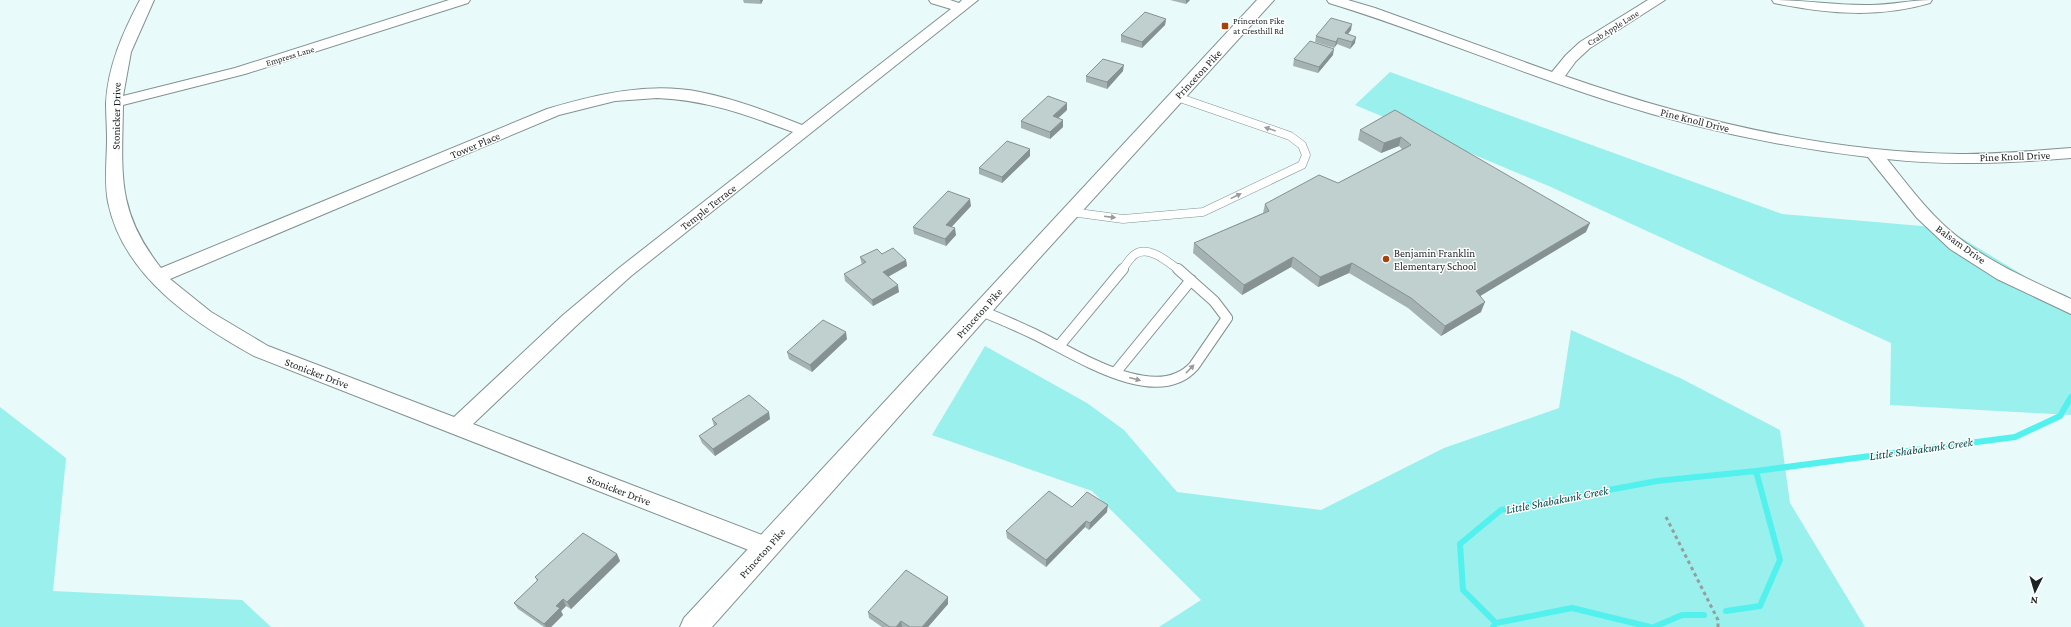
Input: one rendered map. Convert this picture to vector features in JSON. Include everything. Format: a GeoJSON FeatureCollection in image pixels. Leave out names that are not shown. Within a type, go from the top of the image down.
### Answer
{"type":"FeatureCollection","features":[{"type":"Feature","properties":{"kind":"main road","name":"Princeton Pike"},"geometry":{"type":"LineString","coordinates":[[694,627],[1266,0]]}},
{"type":"Feature","properties":{"kind":"street","name":"Stonicker Drive"},"geometry":{"type":"LineString","coordinates":[[147,0],[132,27],[120,60],[115,80],[116,197],[124,224],[136,247],[157,277],[198,314],[227,333],[261,351],[767,547]]}},
{"type":"Feature","properties":{"kind":"street","name":"Empress Lane"},"geometry":{"type":"LineString","coordinates":[[114,103],[240,71],[463,0]]}},
{"type":"Feature","properties":{"kind":"street"},"geometry":{"type":"LineString","coordinates":[[936,0],[966,4]]}},
{"type":"Feature","properties":{"kind":"street","name":"Pine Knoll Drive"},"geometry":{"type":"LineString","coordinates":[[1334,0],[1408,23],[1614,97],[1703,122],[1808,144],[1873,152],[1965,158],[2014,157],[2071,153]]}},
{"type":"Feature","properties":{"kind":"street","name":"Crab Apple Lane"},"geometry":{"type":"LineString","coordinates":[[1556,77],[1585,45],[1658,0]]}},
{"type":"Feature","properties":{"kind":"street"},"geometry":{"type":"LineString","coordinates":[[1779,0],[1821,6],[1872,8],[1896,7],[1925,0]]}},
{"type":"Feature","properties":{"kind":"street","name":"Temple Terrace"},"geometry":{"type":"LineString","coordinates":[[457,427],[569,321],[625,272],[966,4]]}},
{"type":"Feature","properties":{"kind":"street","name":"Tower Place"},"geometry":{"type":"LineString","coordinates":[[157,277],[552,112],[584,103],[626,95],[648,94],[699,97],[720,102],[804,131]]}},
{"type":"Feature","properties":{"kind":"street","name":"Balsam Drive"},"geometry":{"type":"LineString","coordinates":[[1873,152],[1923,214],[1943,233],[1997,270],[2071,307]]}},
{"type":"Feature","properties":{"kind":"lane"},"geometry":{"type":"LineString","coordinates":[[1071,212],[1123,219],[1203,212],[1302,165],[1306,154],[1302,145],[1290,136],[1177,97]]}},
{"type":"Feature","properties":{"kind":"lane"},"geometry":{"type":"LineString","coordinates":[[981,311],[1115,373],[1140,381],[1155,383],[1175,379],[1190,372],[1227,318],[1222,309],[1191,280],[1162,258],[1148,252],[1140,252],[1134,255],[1059,346]]}},
{"type":"Feature","properties":{"kind":"lane"},"geometry":{"type":"LineString","coordinates":[[1115,373],[1191,280]]}},
{"type":"Feature","properties":{"kind":"path"},"geometry":{"type":"LineString","coordinates":[[1666,517],[1718,620],[1718,627]]}},
{"type":"Feature","properties":{"kind":"shaded area"},"geometry":{"type":"Polygon","coordinates":[[[1390,72],[1782,214],[1945,228],[2071,304],[2071,415],[1890,405],[1891,343],[1551,187],[1355,105],[1390,72]]]}},
{"type":"Feature","properties":{"kind":"shaded area"},"geometry":{"type":"Polygon","coordinates":[[[1571,330],[1682,379],[1780,430],[1790,503],[1865,627],[1159,627],[1201,600],[1092,491],[932,435],[985,346],[1087,403],[1124,430],[1177,492],[1321,510],[1444,448],[1559,408],[1571,330]]]}},
{"type":"Feature","properties":{"kind":"shaded area"},"geometry":{"type":"Polygon","coordinates":[[[0,407],[66,458],[53,591],[242,600],[271,627],[0,627],[0,407]]]}},
{"type":"Feature","properties":{"kind":"building"},"geometry":{"type":"Polygon","coordinates":[[[1145,12],[1166,19],[1142,42],[1121,35],[1145,12]]]}},
{"type":"Feature","properties":{"kind":"building"},"geometry":{"type":"Polygon","coordinates":[[[1331,18],[1352,24],[1345,33],[1356,37],[1352,42],[1338,38],[1336,42],[1316,36],[1331,18]]]}},
{"type":"Feature","properties":{"kind":"building"},"geometry":{"type":"Polygon","coordinates":[[[1310,41],[1334,49],[1319,67],[1294,59],[1310,41]]]}},
{"type":"Feature","properties":{"kind":"building"},"geometry":{"type":"Polygon","coordinates":[[[1103,59],[1124,65],[1107,82],[1086,76],[1103,59]]]}},
{"type":"Feature","properties":{"kind":"building"},"geometry":{"type":"Polygon","coordinates":[[[1048,96],[1067,103],[1053,116],[1063,120],[1050,132],[1021,121],[1048,96]]]}},
{"type":"Feature","properties":{"kind":"building","name":"Benjamin Franklin Elementary School"},"geometry":{"type":"Polygon","coordinates":[[[1395,110],[1590,223],[1476,291],[1485,302],[1445,326],[1411,298],[1352,263],[1320,277],[1293,257],[1244,285],[1194,243],[1269,211],[1265,204],[1319,175],[1338,183],[1411,145],[1401,137],[1384,143],[1360,130],[1395,110]]]}},
{"type":"Feature","properties":{"kind":"building"},"geometry":{"type":"Polygon","coordinates":[[[1007,141],[1030,149],[1002,177],[979,168],[1007,141]]]}},
{"type":"Feature","properties":{"kind":"building"},"geometry":{"type":"Polygon","coordinates":[[[948,191],[970,199],[946,225],[955,228],[945,239],[913,227],[948,191]]]}},
{"type":"Feature","properties":{"kind":"building"},"geometry":{"type":"Polygon","coordinates":[[[893,248],[906,260],[883,272],[898,285],[872,300],[844,274],[866,262],[860,257],[877,249],[882,254],[893,248]]]}},
{"type":"Feature","properties":{"kind":"building"},"geometry":{"type":"Polygon","coordinates":[[[823,320],[846,332],[810,365],[787,352],[823,320]]]}},
{"type":"Feature","properties":{"kind":"building"},"geometry":{"type":"Polygon","coordinates":[[[749,395],[769,412],[713,449],[699,436],[717,424],[712,419],[749,395]]]}},
{"type":"Feature","properties":{"kind":"building"},"geometry":{"type":"Polygon","coordinates":[[[1049,491],[1072,507],[1087,492],[1108,505],[1090,523],[1086,521],[1046,560],[1006,531],[1049,491]]]}},
{"type":"Feature","properties":{"kind":"building"},"geometry":{"type":"Polygon","coordinates":[[[583,533],[617,554],[567,602],[563,599],[556,606],[560,608],[544,624],[514,603],[538,580],[535,577],[583,533]]]}},
{"type":"Feature","properties":{"kind":"building"},"geometry":{"type":"Polygon","coordinates":[[[906,570],[948,597],[922,627],[910,627],[901,621],[896,627],[890,627],[868,612],[906,570]]]}},
{"type":"Feature","properties":{"kind":"waterway","name":"Little Shabakunk Creek"},"geometry":{"type":"LineString","coordinates":[[1756,471],[2015,437],[2060,416],[2071,397]]}},
{"type":"Feature","properties":{"kind":"waterway","name":"Little Shabakunk Creek"},"geometry":{"type":"LineString","coordinates":[[1496,623],[1463,590],[1460,544],[1501,510],[1657,481],[1756,471]]}},
{"type":"Feature","properties":{"kind":"waterway","name":"Little Shabakunk Creek"},"geometry":{"type":"LineString","coordinates":[[1726,611],[1760,606],[1780,560],[1756,471]]}},
{"type":"Feature","properties":{"kind":"waterway","name":"Little Shabakunk Creek"},"geometry":{"type":"LineString","coordinates":[[1496,623],[1572,608],[1650,627]]}},
{"type":"Feature","properties":{"kind":"waterway","name":"Little Shabakunk Creek"},"geometry":{"type":"LineString","coordinates":[[1654,627],[1682,615],[1704,615]]}},
{"type":"Feature","properties":{"kind":"waterway","name":"Little Shabakunk Creek"},"geometry":{"type":"LineString","coordinates":[[1493,627],[1496,623]]}},
{"type":"Feature","properties":{"kind":"place","name":"Princeton Pike at Cresthill Rd"},"geometry":{"type":"Point","coordinates":[1225,26]}},
{"type":"Feature","properties":{"kind":"place","name":"Benjamin Franklin Elementary School"},"geometry":{"type":"Point","coordinates":[1386,259]}}]}
